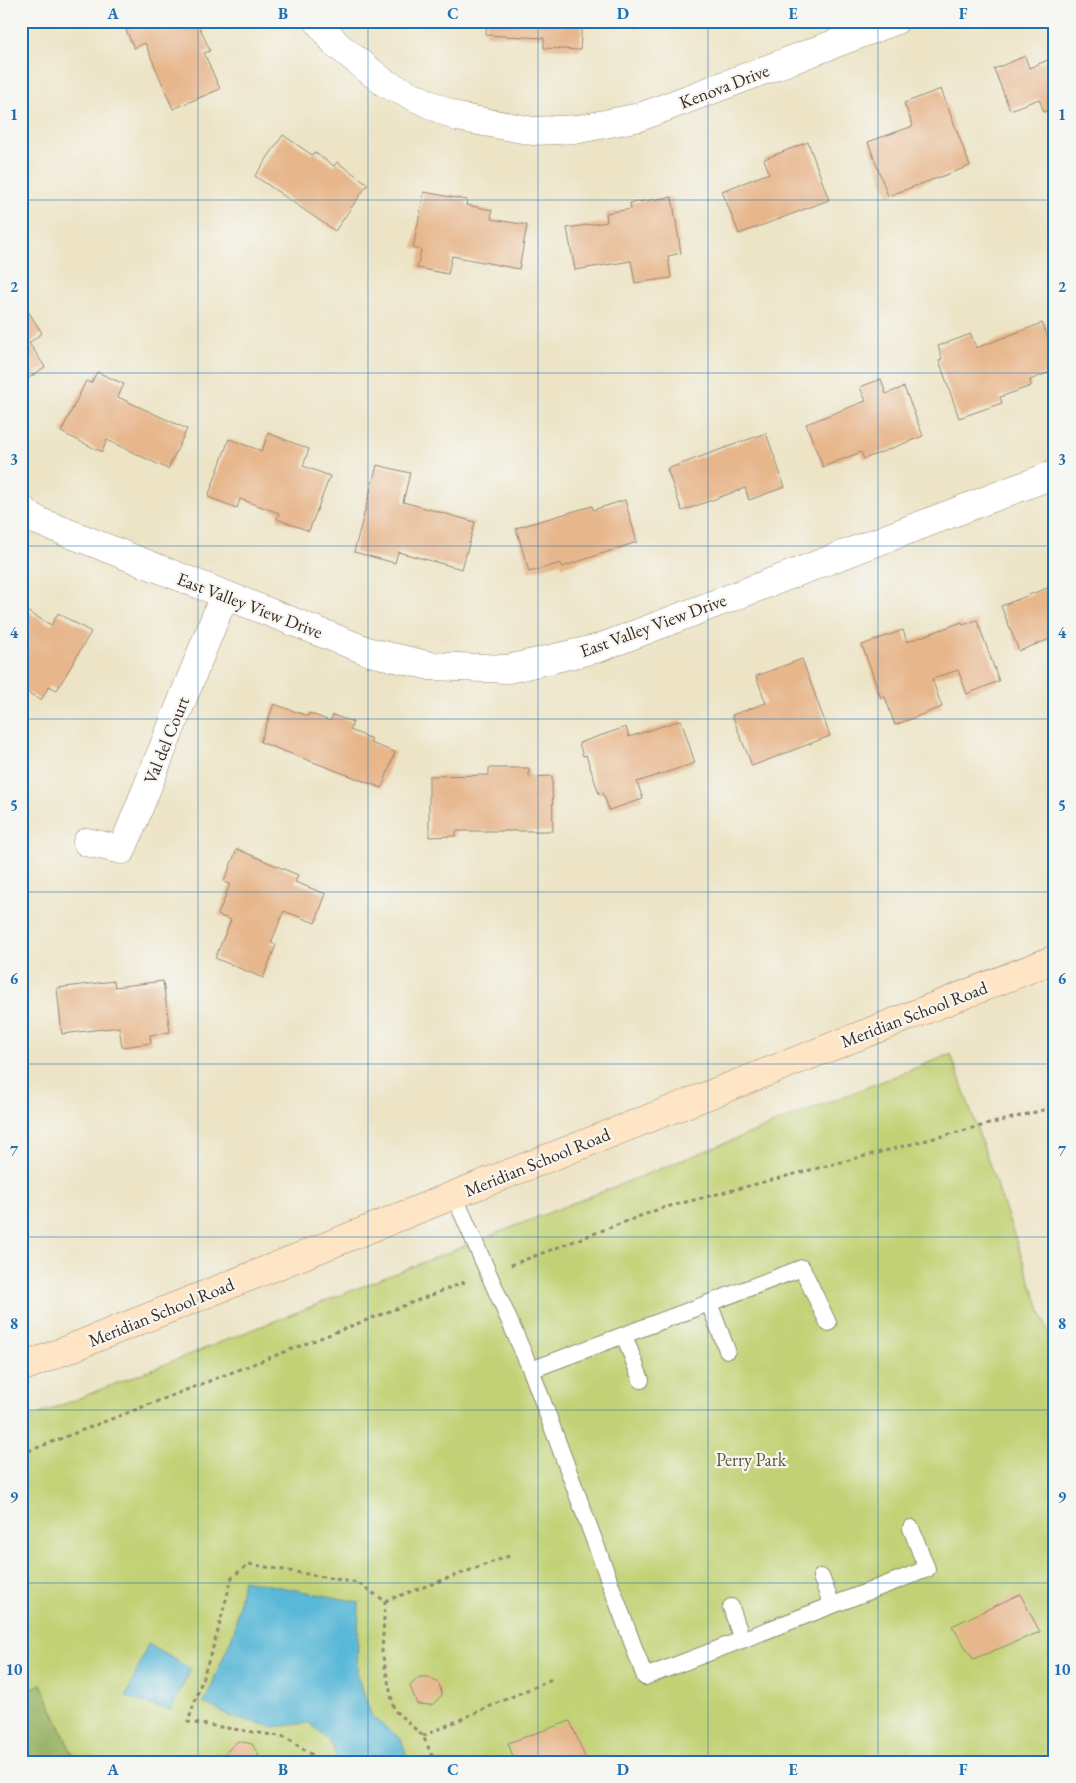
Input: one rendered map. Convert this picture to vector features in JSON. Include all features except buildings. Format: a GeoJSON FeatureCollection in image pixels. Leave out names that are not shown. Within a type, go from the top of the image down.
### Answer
{"type":"FeatureCollection","features":[{"type":"Feature","properties":{"kind":"main road","name":"Meridian School Road"},"geometry":{"type":"LineString","coordinates":[[21,1368],[454,1195],[1055,959]]}},
{"type":"Feature","properties":{"kind":"street","name":"Kenova Drive"},"geometry":{"type":"LineString","coordinates":[[318,21],[336,44],[385,83],[457,118],[533,131],[580,130],[640,117],[895,21]]}},
{"type":"Feature","properties":{"kind":"street","name":"East Valley View Drive"},"geometry":{"type":"LineString","coordinates":[[21,509],[38,521],[370,652],[431,666],[508,669],[599,648],[1055,474]]}},
{"type":"Feature","properties":{"kind":"street","name":"Val del Court"},"geometry":{"type":"LineString","coordinates":[[87,842],[122,850],[224,596]]}},
{"type":"Feature","properties":{"kind":"lane"},"geometry":{"type":"LineString","coordinates":[[454,1195],[531,1370],[646,1676],[927,1569],[911,1528]]}},
{"type":"Feature","properties":{"kind":"lane"},"geometry":{"type":"LineString","coordinates":[[531,1370],[802,1268],[828,1323]]}},
{"type":"Feature","properties":{"kind":"lane"},"geometry":{"type":"LineString","coordinates":[[709,1303],[727,1350]]}},
{"type":"Feature","properties":{"kind":"lane"},"geometry":{"type":"LineString","coordinates":[[624,1335],[641,1380]]}},
{"type":"Feature","properties":{"kind":"lane"},"geometry":{"type":"LineString","coordinates":[[821,1577],[832,1605]]}},
{"type":"Feature","properties":{"kind":"lane"},"geometry":{"type":"LineString","coordinates":[[731,1607],[742,1640]]}},
{"type":"Feature","properties":{"kind":"path"},"geometry":{"type":"LineString","coordinates":[[21,1454],[488,1273],[659,1209],[1055,1107]]}},
{"type":"Feature","properties":{"kind":"path"},"geometry":{"type":"LineString","coordinates":[[385,1602],[509,1556]]}},
{"type":"Feature","properties":{"kind":"path"},"geometry":{"type":"LineString","coordinates":[[315,1762],[314,1756],[285,1737],[188,1722],[216,1638],[232,1577],[249,1564],[358,1583],[385,1602]]}},
{"type":"Feature","properties":{"kind":"path"},"geometry":{"type":"LineString","coordinates":[[385,1602],[382,1652],[394,1710],[423,1736],[435,1762]]}},
{"type":"Feature","properties":{"kind":"path"},"geometry":{"type":"LineString","coordinates":[[423,1736],[554,1678]]}},
{"type":"Feature","properties":{"kind":"green space","name":"Perry Park"},"geometry":{"type":"Polygon","coordinates":[[[951,1054],[1055,1352],[1055,1762],[21,1762],[21,1421],[951,1054]]]}},
{"type":"Feature","properties":{"kind":"green space"},"geometry":{"type":"Polygon","coordinates":[[[41,1684],[76,1762],[21,1762],[21,1692],[41,1684]]]}},
{"type":"Feature","properties":{"kind":"water"},"geometry":{"type":"Polygon","coordinates":[[[243,1580],[359,1602],[357,1675],[372,1717],[401,1739],[409,1762],[336,1762],[334,1749],[331,1744],[309,1723],[275,1727],[234,1718],[204,1703],[234,1632],[243,1580]]]}},
{"type":"Feature","properties":{"kind":"water"},"geometry":{"type":"Polygon","coordinates":[[[148,1644],[191,1669],[170,1711],[126,1697],[148,1644]]]}}]}
